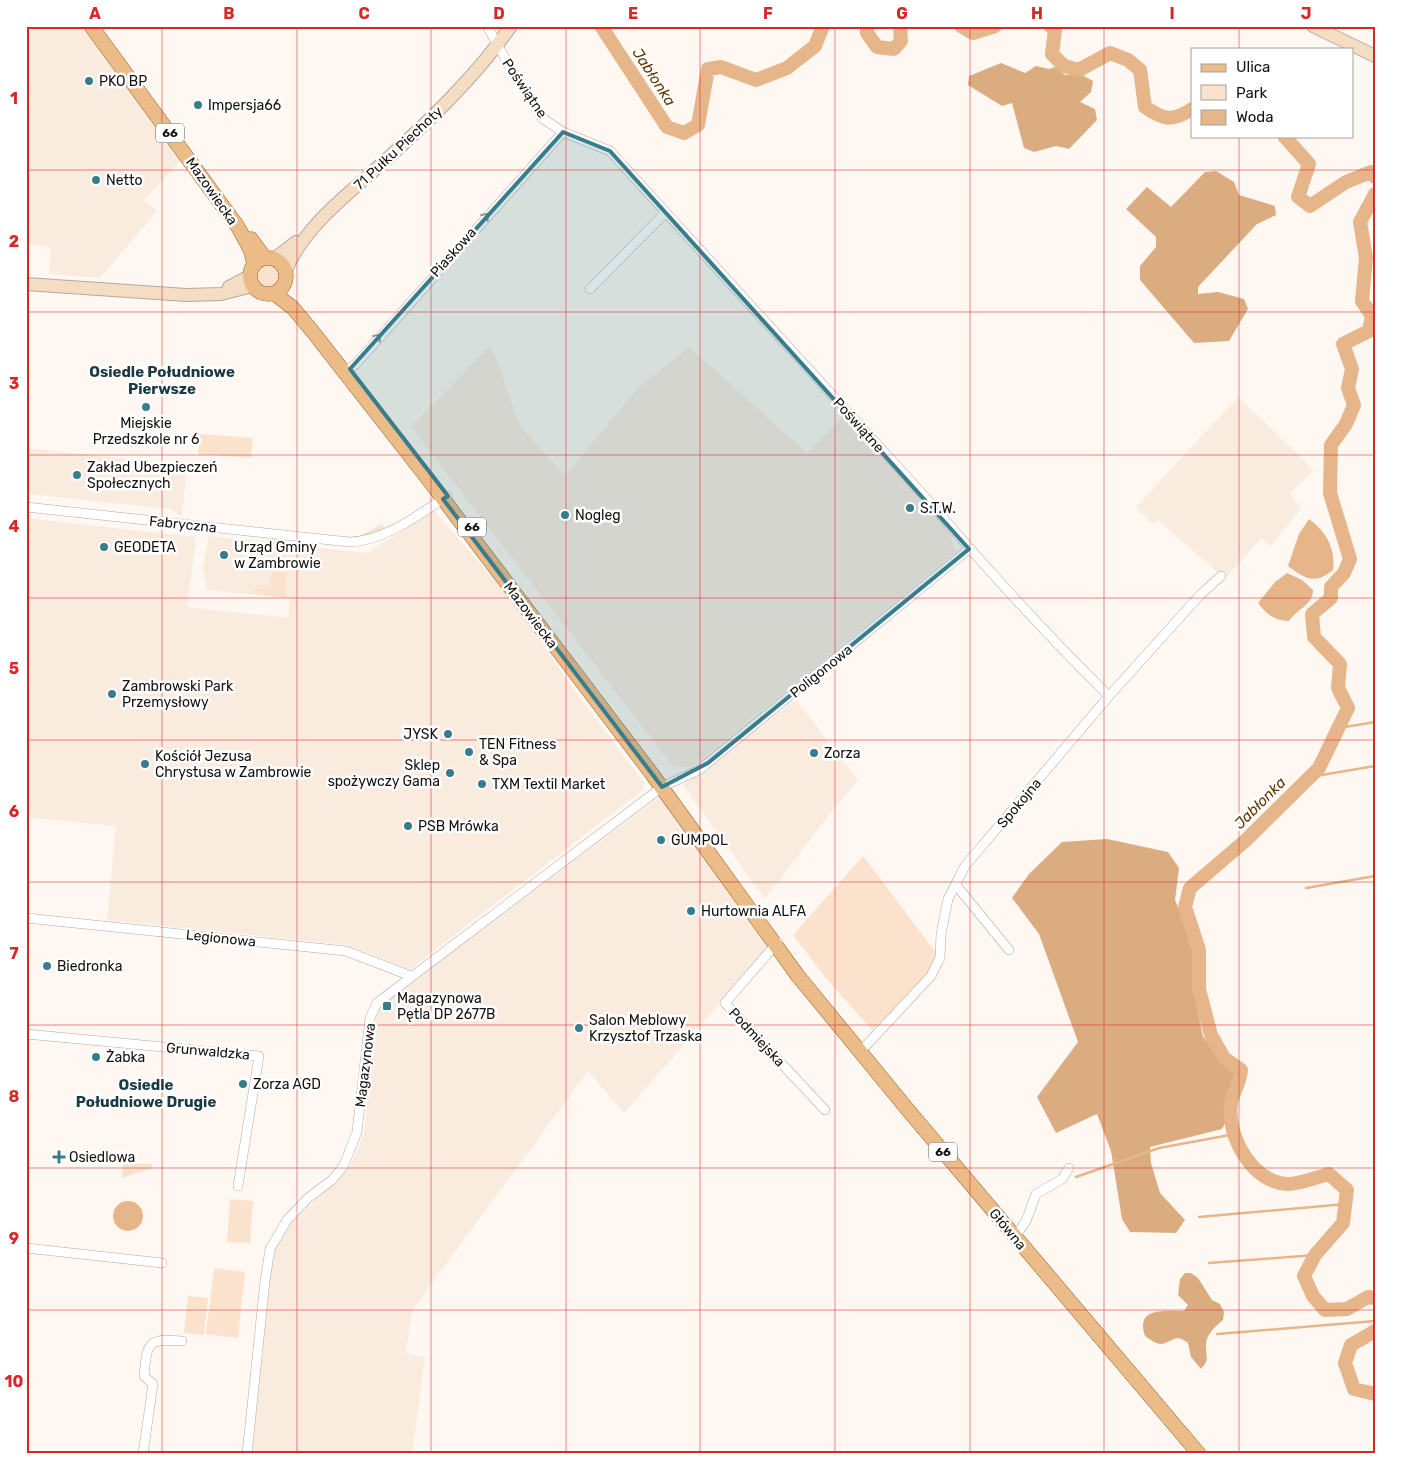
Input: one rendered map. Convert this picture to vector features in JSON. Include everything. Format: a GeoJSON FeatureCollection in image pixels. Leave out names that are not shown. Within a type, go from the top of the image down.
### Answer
{"type":"FeatureCollection","features":[{"type":"Feature","properties":{"kind":"main road","name":"Mazowiecka"},"geometry":{"type":"LineString","coordinates":[[92,26],[238,227],[259,269]]}},
{"type":"Feature","properties":{"kind":"main road","name":"Mazowiecka"},"geometry":{"type":"LineString","coordinates":[[100,26],[259,269]]}},
{"type":"Feature","properties":{"kind":"main road"},"geometry":{"type":"LineString","coordinates":[[281,264],[286,270],[279,290],[260,293],[259,269],[281,264]]}},
{"type":"Feature","properties":{"kind":"main road","name":"Mazowiecka"},"geometry":{"type":"LineString","coordinates":[[279,290],[347,371],[445,498],[595,685],[778,943]]}},
{"type":"Feature","properties":{"kind":"main road","name":"Główna"},"geometry":{"type":"LineString","coordinates":[[778,943],[820,1001],[861,1052],[1199,1454]]}},
{"type":"Feature","properties":{"kind":"street","name":"Poświątne"},"geometry":{"type":"LineString","coordinates":[[487,26],[542,118],[563,132],[610,151],[969,549],[1052,639],[1108,696]]}},
{"type":"Feature","properties":{"kind":"street","name":"71 Pułku Piechoty"},"geometry":{"type":"LineString","coordinates":[[286,270],[292,257],[326,215],[452,98],[498,45],[511,26]]}},
{"type":"Feature","properties":{"kind":"street"},"geometry":{"type":"LineString","coordinates":[[1313,26],[1375,56]]}},
{"type":"Feature","properties":{"kind":"street","name":"Piaskowa"},"geometry":{"type":"LineString","coordinates":[[347,371],[563,132]]}},
{"type":"Feature","properties":{"kind":"street"},"geometry":{"type":"LineString","coordinates":[[590,290],[666,212]]}},
{"type":"Feature","properties":{"kind":"street"},"geometry":{"type":"LineString","coordinates":[[26,284],[203,295],[233,286],[259,269],[326,215]]}},
{"type":"Feature","properties":{"kind":"street","name":"Fabryczna"},"geometry":{"type":"LineString","coordinates":[[26,506],[349,542],[370,540],[381,535],[445,498]]}},
{"type":"Feature","properties":{"kind":"street","name":"Poligonowa"},"geometry":{"type":"LineString","coordinates":[[665,786],[699,770],[708,763],[969,549]]}},
{"type":"Feature","properties":{"kind":"street","name":"Spokojna"},"geometry":{"type":"LineString","coordinates":[[861,1052],[931,976],[940,958],[941,934],[948,899],[965,866],[1108,696],[1201,594],[1221,576]]}},
{"type":"Feature","properties":{"kind":"street","name":"Magazynowa"},"geometry":{"type":"LineString","coordinates":[[247,1454],[270,1249],[287,1220],[308,1198],[332,1180],[344,1165],[357,1132],[373,1010],[381,999],[665,786]]}},
{"type":"Feature","properties":{"kind":"street"},"geometry":{"type":"LineString","coordinates":[[956,885],[1009,950]]}},
{"type":"Feature","properties":{"kind":"street","name":"Legionowa"},"geometry":{"type":"LineString","coordinates":[[26,918],[346,951],[411,976]]}},
{"type":"Feature","properties":{"kind":"street","name":"Podmiejska"},"geometry":{"type":"LineString","coordinates":[[778,943],[725,1002],[825,1110]]}},
{"type":"Feature","properties":{"kind":"street","name":"Grunwaldzka"},"geometry":{"type":"LineString","coordinates":[[26,1034],[259,1056],[238,1186]]}},
{"type":"Feature","properties":{"kind":"street"},"geometry":{"type":"LineString","coordinates":[[1015,1237],[1026,1221],[1036,1194],[1062,1179],[1069,1168]]}},
{"type":"Feature","properties":{"kind":"street"},"geometry":{"type":"LineString","coordinates":[[26,1248],[162,1262]]}},
{"type":"Feature","properties":{"kind":"street"},"geometry":{"type":"LineString","coordinates":[[144,1454],[152,1384],[144,1376],[146,1349],[152,1342],[161,1339],[182,1341]]}},
{"type":"Feature","properties":{"kind":"highlighted area"},"geometry":{"type":"Polygon","coordinates":[[[563,132],[610,151],[969,549],[708,763],[662,787],[443,499],[448,496],[350,369],[563,132]]]}},
{"type":"Feature","properties":{"kind":"shaded area"},"geometry":{"type":"Polygon","coordinates":[[[26,26],[81,26],[181,161],[144,200],[157,211],[100,278],[49,274],[51,247],[26,244],[26,26]]]}},
{"type":"Feature","properties":{"kind":"shaded area"},"geometry":{"type":"Polygon","coordinates":[[[1001,63],[1025,73],[1036,66],[1049,69],[1055,67],[1065,75],[1080,74],[1093,81],[1091,92],[1080,102],[1095,109],[1097,120],[1069,149],[1056,146],[1034,152],[1024,148],[1012,103],[1002,106],[968,85],[969,76],[1001,63]]]}},
{"type":"Feature","properties":{"kind":"shaded area"},"geometry":{"type":"Polygon","coordinates":[[[1216,171],[1234,182],[1239,195],[1275,206],[1276,215],[1257,224],[1198,287],[1198,294],[1218,292],[1244,299],[1248,309],[1229,341],[1194,343],[1140,280],[1140,266],[1156,247],[1156,237],[1126,209],[1147,187],[1171,207],[1205,172],[1216,171]]]}},
{"type":"Feature","properties":{"kind":"shaded area"},"geometry":{"type":"Polygon","coordinates":[[[491,345],[520,426],[565,476],[638,388],[689,347],[807,453],[843,417],[901,476],[950,534],[956,552],[692,767],[673,766],[411,427],[491,345]]]}},
{"type":"Feature","properties":{"kind":"shaded area"},"geometry":{"type":"Polygon","coordinates":[[[1238,397],[1314,470],[1290,493],[1301,508],[1271,546],[1261,538],[1225,579],[1158,520],[1153,524],[1136,507],[1238,397]]]}},
{"type":"Feature","properties":{"kind":"shaded area"},"geometry":{"type":"Polygon","coordinates":[[[26,448],[187,465],[182,517],[171,509],[26,494],[26,448]]]}},
{"type":"Feature","properties":{"kind":"shaded area"},"geometry":{"type":"Polygon","coordinates":[[[434,511],[515,603],[572,687],[644,783],[643,790],[410,969],[347,945],[107,920],[116,826],[26,817],[26,518],[194,537],[196,539],[187,607],[288,618],[290,598],[207,590],[203,568],[209,536],[367,553],[434,511]]]}},
{"type":"Feature","properties":{"kind":"shaded area"},"geometry":{"type":"Polygon","coordinates":[[[796,700],[858,780],[765,899],[683,785],[796,700]]]}},
{"type":"Feature","properties":{"kind":"shaded area"},"geometry":{"type":"Polygon","coordinates":[[[662,795],[774,946],[721,1002],[624,1113],[588,1071],[412,1310],[406,1353],[425,1358],[412,1454],[252,1454],[272,1257],[280,1237],[290,1224],[350,1167],[364,1134],[376,1019],[381,1006],[662,795]]]}},
{"type":"Feature","properties":{"kind":"shaded area"},"geometry":{"type":"Polygon","coordinates":[[[1107,839],[1168,852],[1179,868],[1175,900],[1194,946],[1195,997],[1203,1037],[1230,1066],[1235,1075],[1226,1101],[1228,1118],[1222,1129],[1150,1147],[1151,1163],[1160,1193],[1185,1220],[1176,1233],[1130,1232],[1122,1219],[1111,1151],[1097,1114],[1056,1133],[1037,1097],[1078,1042],[1039,934],[1012,898],[1029,874],[1062,842],[1107,839]]]}},
{"type":"Feature","properties":{"kind":"shaded area"},"geometry":{"type":"Polygon","coordinates":[[[1185,1273],[1191,1273],[1198,1278],[1212,1300],[1220,1304],[1224,1312],[1223,1320],[1207,1339],[1207,1360],[1201,1369],[1191,1357],[1188,1343],[1176,1338],[1160,1344],[1145,1336],[1143,1327],[1144,1320],[1148,1315],[1161,1311],[1184,1311],[1188,1305],[1178,1295],[1180,1279],[1185,1273]]]}},
{"type":"Feature","properties":{"kind":"green space"},"geometry":{"type":"Polygon","coordinates":[[[268,265],[277,268],[280,277],[277,286],[268,289],[259,286],[256,277],[259,268],[268,265]]]}},
{"type":"Feature","properties":{"kind":"green space"},"geometry":{"type":"Polygon","coordinates":[[[200,434],[253,438],[251,458],[198,454],[200,434]]]}},
{"type":"Feature","properties":{"kind":"green space"},"geometry":{"type":"Polygon","coordinates":[[[382,524],[385,528],[355,538],[382,524]]]}},
{"type":"Feature","properties":{"kind":"green space"},"geometry":{"type":"Polygon","coordinates":[[[273,538],[275,538],[275,542],[297,545],[298,541],[306,541],[307,547],[250,541],[272,542],[273,538]]]}},
{"type":"Feature","properties":{"kind":"green space"},"geometry":{"type":"Polygon","coordinates":[[[273,571],[287,573],[285,598],[254,594],[256,585],[269,586],[273,571]]]}},
{"type":"Feature","properties":{"kind":"green space"},"geometry":{"type":"Polygon","coordinates":[[[863,856],[940,958],[931,976],[872,1030],[825,977],[793,935],[863,856]]]}},
{"type":"Feature","properties":{"kind":"green space"},"geometry":{"type":"Polygon","coordinates":[[[123,1163],[152,1164],[152,1168],[122,1178],[123,1163]]]}},
{"type":"Feature","properties":{"kind":"green space"},"geometry":{"type":"Polygon","coordinates":[[[230,1199],[253,1201],[250,1243],[227,1242],[230,1199]]]}},
{"type":"Feature","properties":{"kind":"green space"},"geometry":{"type":"Polygon","coordinates":[[[214,1268],[245,1272],[238,1338],[206,1334],[214,1268]]]}},
{"type":"Feature","properties":{"kind":"green space"},"geometry":{"type":"Polygon","coordinates":[[[188,1296],[208,1298],[204,1335],[184,1333],[188,1296]]]}},
{"type":"Feature","properties":{"kind":"water"},"geometry":{"type":"Polygon","coordinates":[[[1309,519],[1325,535],[1331,548],[1334,562],[1333,570],[1321,578],[1315,579],[1305,577],[1288,566],[1299,534],[1309,519]]]}},
{"type":"Feature","properties":{"kind":"water"},"geometry":{"type":"Polygon","coordinates":[[[1287,573],[1302,580],[1313,590],[1308,603],[1289,621],[1279,620],[1271,616],[1258,603],[1275,582],[1287,573]]]}},
{"type":"Feature","properties":{"kind":"water"},"geometry":{"type":"Polygon","coordinates":[[[128,1201],[139,1205],[143,1216],[139,1227],[128,1231],[117,1227],[113,1216],[117,1205],[128,1201]]]}},
{"type":"Feature","properties":{"kind":"waterway","name":"Jabłonka"},"geometry":{"type":"LineString","coordinates":[[601,26],[667,127],[684,133],[698,125],[708,69],[721,67],[756,80],[787,68],[815,46],[823,26]]}},
{"type":"Feature","properties":{"kind":"waterway","name":"Jabłonka"},"geometry":{"type":"LineString","coordinates":[[867,26],[867,33],[877,47],[894,49],[901,41],[900,26]]}},
{"type":"Feature","properties":{"kind":"waterway","name":"Jabłonka"},"geometry":{"type":"LineString","coordinates":[[961,26],[973,33],[995,26]]}},
{"type":"Feature","properties":{"kind":"waterway","name":"Jabłonka"},"geometry":{"type":"LineString","coordinates":[[1050,26],[1055,30],[1052,54],[1064,66],[1079,70],[1110,53],[1128,60],[1140,70],[1145,107],[1158,115],[1168,118],[1179,116],[1191,110]]}},
{"type":"Feature","properties":{"kind":"waterway","name":"Jabłonka"},"geometry":{"type":"LineString","coordinates":[[1286,138],[1309,164],[1298,197],[1310,206],[1346,182],[1371,172],[1375,177]]}},
{"type":"Feature","properties":{"kind":"waterway","name":"Jabłonka"},"geometry":{"type":"LineString","coordinates":[[1375,194],[1360,222],[1366,258],[1362,301],[1372,316],[1369,331],[1343,344],[1352,369],[1348,388],[1354,405],[1346,424],[1331,445],[1330,493],[1350,559],[1344,573],[1331,587],[1331,598],[1312,614],[1314,637],[1340,664],[1338,688],[1348,708],[1319,768],[1245,841],[1190,888],[1185,907],[1199,950],[1199,989],[1211,1035],[1224,1058],[1241,1070],[1231,1103],[1231,1116],[1237,1142],[1253,1166],[1275,1182],[1293,1184],[1329,1174],[1347,1190],[1343,1223],[1315,1255],[1304,1276],[1313,1296],[1325,1310],[1347,1309],[1368,1297],[1375,1298]]}},
{"type":"Feature","properties":{"kind":"waterway","name":"Jabłonka"},"geometry":{"type":"LineString","coordinates":[[1371,200],[1375,202]]}},
{"type":"Feature","properties":{"kind":"waterway"},"geometry":{"type":"LineString","coordinates":[[1339,728],[1375,722]]}},
{"type":"Feature","properties":{"kind":"waterway"},"geometry":{"type":"LineString","coordinates":[[1310,777],[1375,766]]}},
{"type":"Feature","properties":{"kind":"waterway"},"geometry":{"type":"LineString","coordinates":[[1306,888],[1375,876]]}},
{"type":"Feature","properties":{"kind":"waterway"},"geometry":{"type":"LineString","coordinates":[[1076,1177],[1159,1148],[1235,1134]]}},
{"type":"Feature","properties":{"kind":"waterway"},"geometry":{"type":"LineString","coordinates":[[1199,1217],[1346,1204]]}},
{"type":"Feature","properties":{"kind":"waterway"},"geometry":{"type":"LineString","coordinates":[[1209,1263],[1315,1255]]}},
{"type":"Feature","properties":{"kind":"waterway"},"geometry":{"type":"LineString","coordinates":[[1217,1334],[1375,1321]]}},
{"type":"Feature","properties":{"kind":"waterway","name":"Jabłonka"},"geometry":{"type":"LineString","coordinates":[[1375,1331],[1351,1345],[1345,1363],[1354,1389],[1375,1394]]}},
{"type":"Feature","properties":{"kind":"place","name":"PKO BP"},"geometry":{"type":"Point","coordinates":[89,81]}},
{"type":"Feature","properties":{"kind":"place","name":"Impersja66"},"geometry":{"type":"Point","coordinates":[198,105]}},
{"type":"Feature","properties":{"kind":"place","name":"Netto"},"geometry":{"type":"Point","coordinates":[96,180]}},
{"type":"Feature","properties":{"kind":"place","name":"Miejskie Przedszkole nr 6"},"geometry":{"type":"Point","coordinates":[146,407]}},
{"type":"Feature","properties":{"kind":"place","name":"Zakład Ubezpieczeń Społecznych"},"geometry":{"type":"Point","coordinates":[77,475]}},
{"type":"Feature","properties":{"kind":"place","name":"S.T.W."},"geometry":{"type":"Point","coordinates":[910,508]}},
{"type":"Feature","properties":{"kind":"place","name":"Nogleg"},"geometry":{"type":"Point","coordinates":[565,515]}},
{"type":"Feature","properties":{"kind":"place","name":"GEODETA"},"geometry":{"type":"Point","coordinates":[104,547]}},
{"type":"Feature","properties":{"kind":"place","name":"Urząd Gminy w Zambrowie"},"geometry":{"type":"Point","coordinates":[224,555]}},
{"type":"Feature","properties":{"kind":"place","name":"Zambrowski Park Przemysłowy"},"geometry":{"type":"Point","coordinates":[112,694]}},
{"type":"Feature","properties":{"kind":"place","name":"JYSK"},"geometry":{"type":"Point","coordinates":[448,734]}},
{"type":"Feature","properties":{"kind":"place","name":"TEN Fitness & Spa"},"geometry":{"type":"Point","coordinates":[469,752]}},
{"type":"Feature","properties":{"kind":"place","name":"Zorza"},"geometry":{"type":"Point","coordinates":[814,753]}},
{"type":"Feature","properties":{"kind":"place","name":"Kościół Jezusa Chrystusa w Zambrowie"},"geometry":{"type":"Point","coordinates":[145,764]}},
{"type":"Feature","properties":{"kind":"place","name":"Sklep spożywczy Gama"},"geometry":{"type":"Point","coordinates":[450,773]}},
{"type":"Feature","properties":{"kind":"place","name":"TXM Textil Market"},"geometry":{"type":"Point","coordinates":[482,784]}},
{"type":"Feature","properties":{"kind":"place","name":"PSB Mrówka"},"geometry":{"type":"Point","coordinates":[408,826]}},
{"type":"Feature","properties":{"kind":"place","name":"GUMPOL"},"geometry":{"type":"Point","coordinates":[661,840]}},
{"type":"Feature","properties":{"kind":"place","name":"Hurtownia ALFA"},"geometry":{"type":"Point","coordinates":[691,911]}},
{"type":"Feature","properties":{"kind":"place","name":"Biedronka"},"geometry":{"type":"Point","coordinates":[47,966]}},
{"type":"Feature","properties":{"kind":"place","name":"Magazynowa Pętla DP 2677B"},"geometry":{"type":"Point","coordinates":[387,1006]}},
{"type":"Feature","properties":{"kind":"place","name":"Salon Meblowy Krzysztof Trzaska"},"geometry":{"type":"Point","coordinates":[579,1028]}},
{"type":"Feature","properties":{"kind":"place","name":"Żabka"},"geometry":{"type":"Point","coordinates":[96,1057]}},
{"type":"Feature","properties":{"kind":"place","name":"Zorza AGD"},"geometry":{"type":"Point","coordinates":[243,1084]}},
{"type":"Feature","properties":{"kind":"place","name":"Osiedlowa"},"geometry":{"type":"Point","coordinates":[59,1157]}},
{"type":"Feature","properties":{"kind":"district","name":"Osiedle Południowe Pierwsze"},"geometry":{"type":"Point","coordinates":[162,380]}},
{"type":"Feature","properties":{"kind":"district","name":"Osiedle Południowe Drugie"},"geometry":{"type":"Point","coordinates":[146,1094]}}]}
